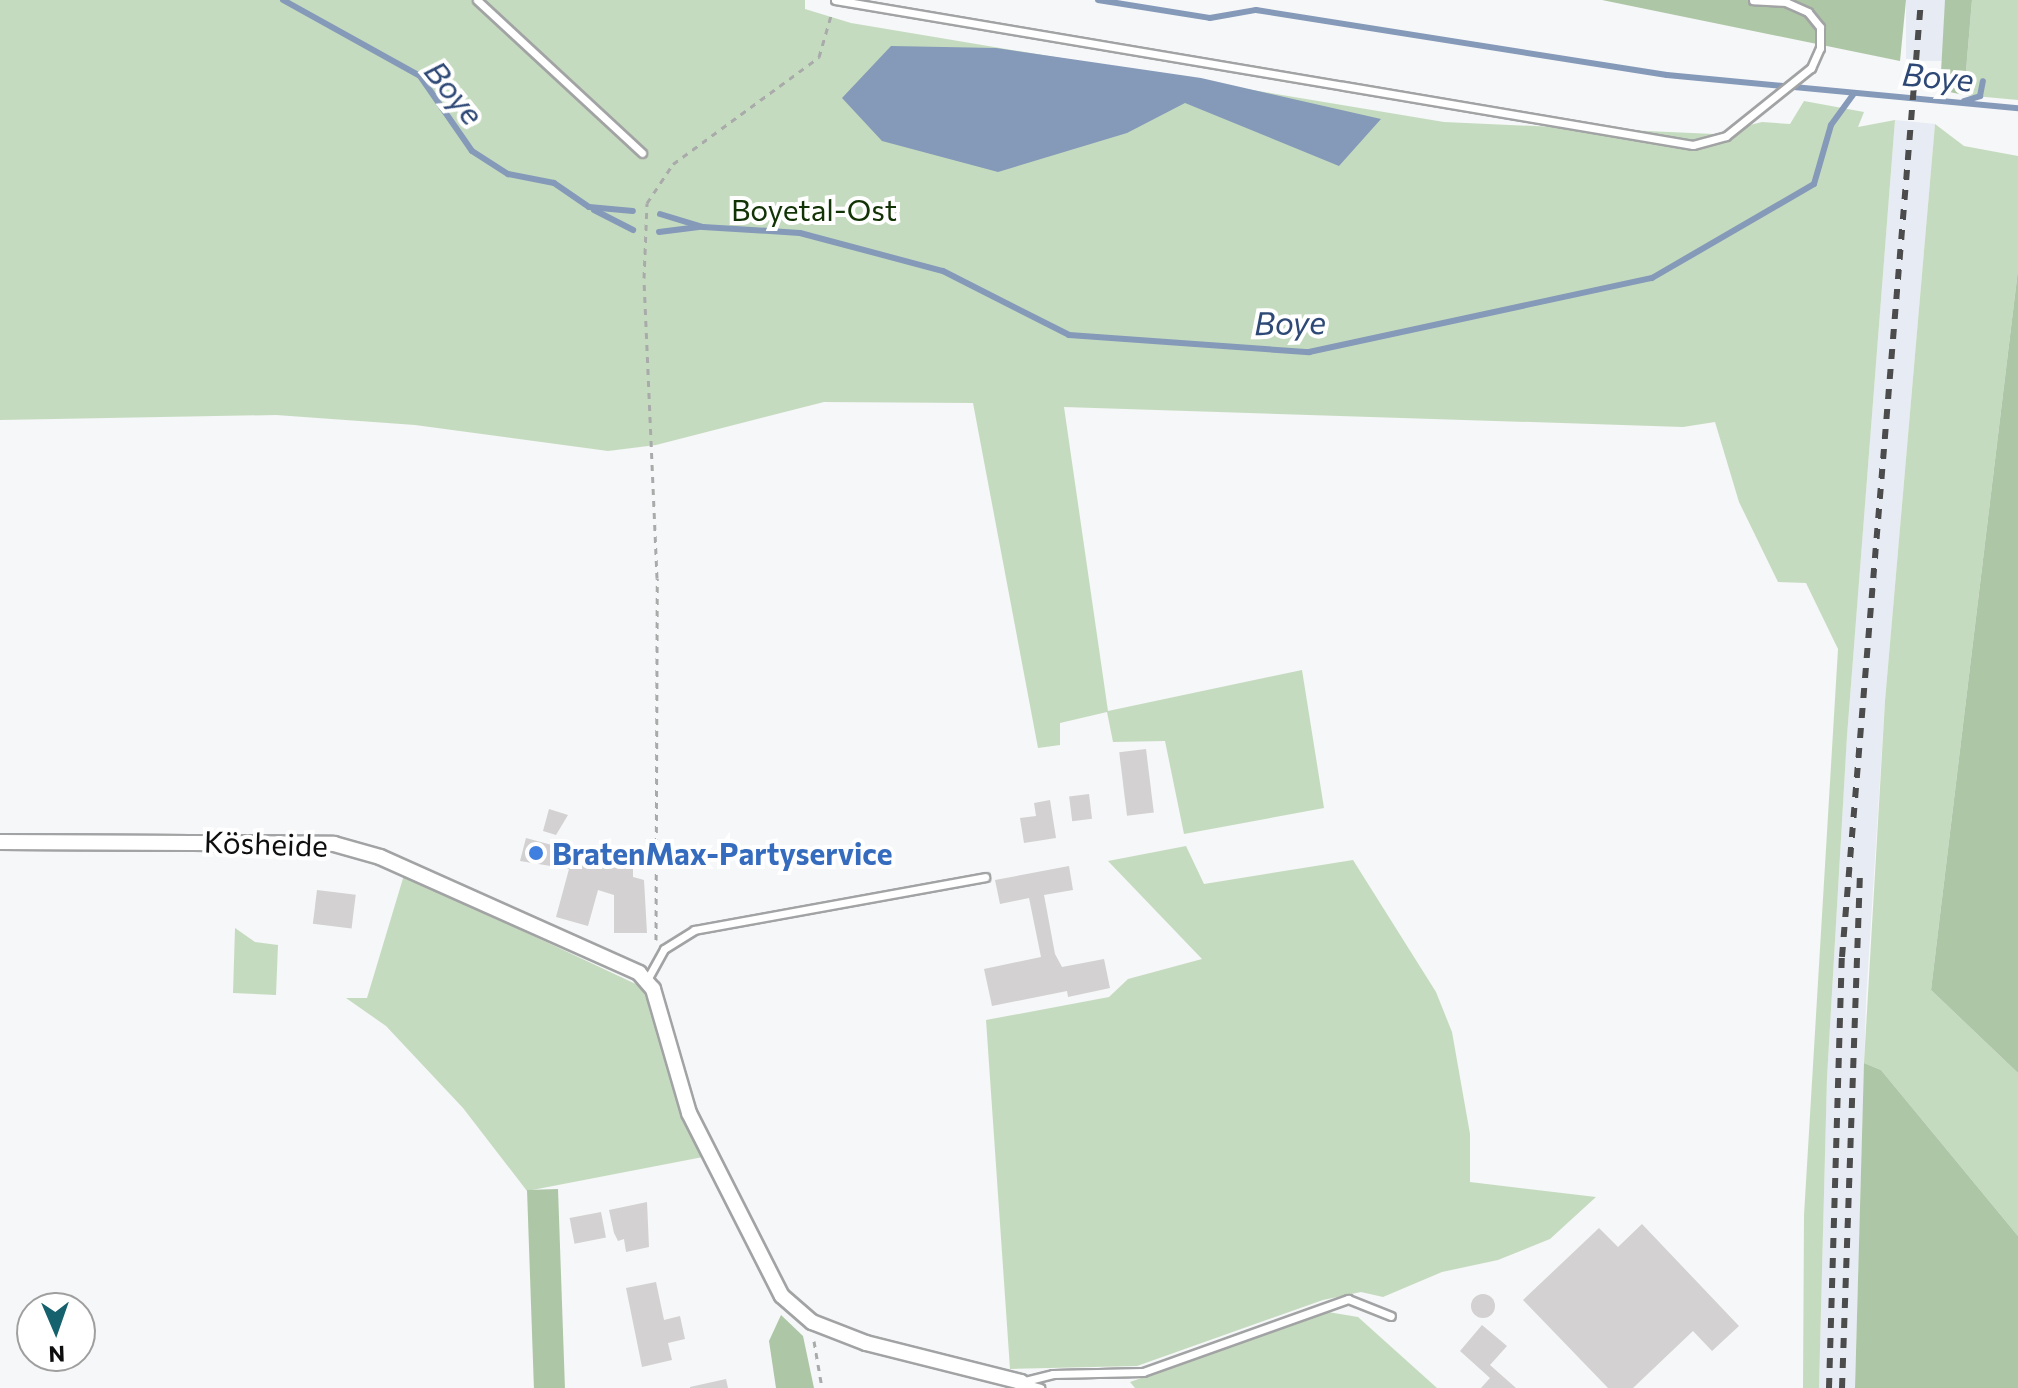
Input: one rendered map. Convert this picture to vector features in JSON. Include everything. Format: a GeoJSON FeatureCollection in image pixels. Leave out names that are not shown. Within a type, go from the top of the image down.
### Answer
{"type":"FeatureCollection","features":[{"type":"Feature","properties":{"kind":"street","name":"Kösheide"},"geometry":{"type":"LineString","coordinates":[[0,842],[300,840],[334,844],[380,857],[648,978]]}},
{"type":"Feature","properties":{"kind":"street"},"geometry":{"type":"LineString","coordinates":[[648,978],[689,1113],[782,1296],[812,1322],[866,1343],[1022,1385]]}},
{"type":"Feature","properties":{"kind":"lane"},"geometry":{"type":"LineString","coordinates":[[477,0],[642,153]]}},
{"type":"Feature","properties":{"kind":"lane"},"geometry":{"type":"LineString","coordinates":[[835,0],[1693,145],[1726,136],[1811,68],[1820,48],[1820,27],[1808,12],[1786,2],[1753,0]]}},
{"type":"Feature","properties":{"kind":"lane"},"geometry":{"type":"LineString","coordinates":[[648,978],[655,960],[694,930],[985,877]]}},
{"type":"Feature","properties":{"kind":"lane"},"geometry":{"type":"LineString","coordinates":[[1022,1385],[1053,1374],[1143,1372],[1348,1299],[1391,1316]]}},
{"type":"Feature","properties":{"kind":"lane"},"geometry":{"type":"LineString","coordinates":[[1022,1385],[1040,1388]]}},
{"type":"Feature","properties":{"kind":"path"},"geometry":{"type":"LineString","coordinates":[[655,960],[657,578],[644,278],[647,203],[673,164],[819,57],[835,0]]}},
{"type":"Feature","properties":{"kind":"path"},"geometry":{"type":"LineString","coordinates":[[812,1322],[822,1388]]}},
{"type":"Feature","properties":{"kind":"shaded area"},"geometry":{"type":"Polygon","coordinates":[[[1906,0],[1945,0],[1945,61],[1906,61],[1906,0]]]}},
{"type":"Feature","properties":{"kind":"shaded area"},"geometry":{"type":"Polygon","coordinates":[[[1895,120],[1935,124],[1885,701],[1866,1000],[1855,1388],[1819,1388],[1827,1078],[1847,736],[1895,120]]]}},
{"type":"Feature","properties":{"kind":"green space","name":"Boyetal-Ost"},"geometry":{"type":"Polygon","coordinates":[[[0,0],[805,0],[805,9],[851,23],[1444,122],[1714,134],[1762,122],[1790,124],[1804,101],[1864,112],[1858,127],[1895,120],[1847,736],[1827,1078],[1819,1388],[1803,1388],[1804,1215],[1838,649],[1806,583],[1778,582],[1739,502],[1715,422],[1683,427],[1064,407],[1108,711],[1302,670],[1324,808],[1184,834],[1165,741],[1113,742],[1107,712],[1060,723],[1060,745],[1038,748],[973,403],[824,402],[656,445],[608,451],[415,425],[276,415],[0,420],[0,0]]]}},
{"type":"Feature","properties":{"kind":"green space"},"geometry":{"type":"Polygon","coordinates":[[[1602,0],[1906,0],[1900,61],[1602,0]]]}},
{"type":"Feature","properties":{"kind":"green space"},"geometry":{"type":"Polygon","coordinates":[[[1945,0],[1972,0],[1964,95],[1940,90],[1945,0]]]}},
{"type":"Feature","properties":{"kind":"green space"},"geometry":{"type":"Polygon","coordinates":[[[1972,0],[2018,0],[2018,100],[1964,95],[1972,0]]]}},
{"type":"Feature","properties":{"kind":"green space"},"geometry":{"type":"Polygon","coordinates":[[[1935,124],[1964,146],[2018,156],[2018,270],[1931,990],[2018,1073],[2018,1236],[1881,1070],[1864,1063],[1885,701],[1935,124]]]}},
{"type":"Feature","properties":{"kind":"green space"},"geometry":{"type":"Polygon","coordinates":[[[2018,270],[2018,1073],[1931,990],[2018,270]]]}},
{"type":"Feature","properties":{"kind":"green space"},"geometry":{"type":"Polygon","coordinates":[[[1186,846],[1204,884],[1353,860],[1436,992],[1452,1032],[1470,1134],[1470,1182],[1596,1197],[1550,1239],[1498,1260],[1442,1272],[1383,1297],[1361,1292],[1323,1300],[1137,1366],[1010,1369],[986,1020],[1109,997],[1128,979],[1202,959],[1108,861],[1186,846]]]}},
{"type":"Feature","properties":{"kind":"green space"},"geometry":{"type":"Polygon","coordinates":[[[404,875],[640,986],[651,1007],[680,1113],[703,1157],[527,1191],[463,1108],[386,1026],[346,998],[367,998],[404,875]]]}},
{"type":"Feature","properties":{"kind":"green space"},"geometry":{"type":"Polygon","coordinates":[[[235,928],[255,942],[278,945],[276,995],[233,993],[235,928]]]}},
{"type":"Feature","properties":{"kind":"green space"},"geometry":{"type":"Polygon","coordinates":[[[1864,1063],[1881,1070],[2018,1236],[2018,1388],[1855,1388],[1864,1063]]]}},
{"type":"Feature","properties":{"kind":"green space"},"geometry":{"type":"Polygon","coordinates":[[[558,1189],[565,1388],[534,1388],[527,1190],[558,1189]]]}},
{"type":"Feature","properties":{"kind":"green space"},"geometry":{"type":"Polygon","coordinates":[[[1328,1312],[1358,1317],[1437,1388],[1135,1388],[1130,1382],[1328,1312]]]}},
{"type":"Feature","properties":{"kind":"green space"},"geometry":{"type":"Polygon","coordinates":[[[781,1315],[803,1336],[814,1388],[776,1388],[769,1341],[781,1315]]]}},
{"type":"Feature","properties":{"kind":"water"},"geometry":{"type":"Polygon","coordinates":[[[891,46],[996,48],[1201,78],[1381,119],[1339,166],[1185,103],[1127,133],[998,172],[882,141],[842,98],[891,46]]]}},
{"type":"Feature","properties":{"kind":"building"},"geometry":{"type":"Polygon","coordinates":[[[1146,749],[1154,813],[1127,816],[1119,752],[1146,749]]]}},
{"type":"Feature","properties":{"kind":"building"},"geometry":{"type":"Polygon","coordinates":[[[1089,794],[1092,819],[1072,821],[1069,796],[1089,794]]]}},
{"type":"Feature","properties":{"kind":"building"},"geometry":{"type":"Polygon","coordinates":[[[1050,800],[1056,838],[1024,843],[1020,818],[1036,816],[1034,803],[1050,800]]]}},
{"type":"Feature","properties":{"kind":"building"},"geometry":{"type":"Polygon","coordinates":[[[549,809],[568,815],[556,835],[543,831],[549,809]]]}},
{"type":"Feature","properties":{"kind":"building"},"geometry":{"type":"Polygon","coordinates":[[[526,838],[633,867],[633,877],[644,880],[647,933],[614,933],[614,895],[598,890],[588,926],[556,917],[569,869],[520,861],[526,838]]]}},
{"type":"Feature","properties":{"kind":"building"},"geometry":{"type":"Polygon","coordinates":[[[1069,866],[1073,890],[1044,895],[1055,954],[1062,967],[1104,959],[1110,988],[1068,997],[1067,991],[992,1006],[984,969],[1041,957],[1029,898],[1000,904],[995,880],[1069,866]]]}},
{"type":"Feature","properties":{"kind":"building"},"geometry":{"type":"Polygon","coordinates":[[[317,890],[356,895],[352,928],[313,924],[317,890]]]}},
{"type":"Feature","properties":{"kind":"building"},"geometry":{"type":"Polygon","coordinates":[[[647,1202],[649,1247],[626,1252],[624,1239],[618,1241],[614,1233],[609,1210],[647,1202]]]}},
{"type":"Feature","properties":{"kind":"building"},"geometry":{"type":"Polygon","coordinates":[[[601,1212],[606,1238],[575,1244],[570,1218],[601,1212]]]}},
{"type":"Feature","properties":{"kind":"building"},"geometry":{"type":"Polygon","coordinates":[[[1642,1224],[1739,1326],[1712,1351],[1693,1331],[1633,1388],[1608,1388],[1523,1300],[1599,1228],[1618,1247],[1642,1224]]]}},
{"type":"Feature","properties":{"kind":"building"},"geometry":{"type":"Polygon","coordinates":[[[656,1282],[664,1320],[680,1316],[685,1339],[668,1343],[672,1360],[642,1367],[626,1288],[656,1282]]]}},
{"type":"Feature","properties":{"kind":"building"},"geometry":{"type":"Polygon","coordinates":[[[1483,1294],[1491,1298],[1495,1306],[1491,1314],[1483,1318],[1475,1314],[1471,1306],[1475,1298],[1483,1294]]]}},
{"type":"Feature","properties":{"kind":"building"},"geometry":{"type":"Polygon","coordinates":[[[1482,1325],[1507,1346],[1490,1365],[1516,1388],[1481,1388],[1490,1378],[1460,1351],[1482,1325]]]}},
{"type":"Feature","properties":{"kind":"building"},"geometry":{"type":"Polygon","coordinates":[[[726,1379],[728,1388],[690,1388],[690,1387],[726,1379]]]}},
{"type":"Feature","properties":{"kind":"waterway","name":"Boye"},"geometry":{"type":"LineString","coordinates":[[283,0],[420,76],[472,151],[508,174],[554,183],[589,207],[633,211]]}},
{"type":"Feature","properties":{"kind":"waterway","name":"Boye"},"geometry":{"type":"LineString","coordinates":[[1098,0],[1210,18],[1256,10],[1667,75],[2018,108]]}},
{"type":"Feature","properties":{"kind":"waterway"},"geometry":{"type":"LineString","coordinates":[[1964,101],[1980,96],[1983,81]]}},
{"type":"Feature","properties":{"kind":"waterway","name":"Boye"},"geometry":{"type":"LineString","coordinates":[[660,214],[703,227],[800,233],[943,271],[1069,335],[1309,352],[1652,278],[1814,184],[1831,125],[1854,93]]}},
{"type":"Feature","properties":{"kind":"waterway","name":"Boye"},"geometry":{"type":"LineString","coordinates":[[594,210],[633,230]]}},
{"type":"Feature","properties":{"kind":"waterway","name":"Boye"},"geometry":{"type":"LineString","coordinates":[[659,232],[699,227]]}},
{"type":"Feature","properties":{"kind":"railway"},"geometry":{"type":"LineString","coordinates":[[1829,1388],[1842,957],[1921,0]]}},
{"type":"Feature","properties":{"kind":"railway"},"geometry":{"type":"LineString","coordinates":[[1842,1388],[1860,872]]}},
{"type":"Feature","properties":{"kind":"place","name":"BratenMax-Partyservice"},"geometry":{"type":"Point","coordinates":[536,853]}}]}
